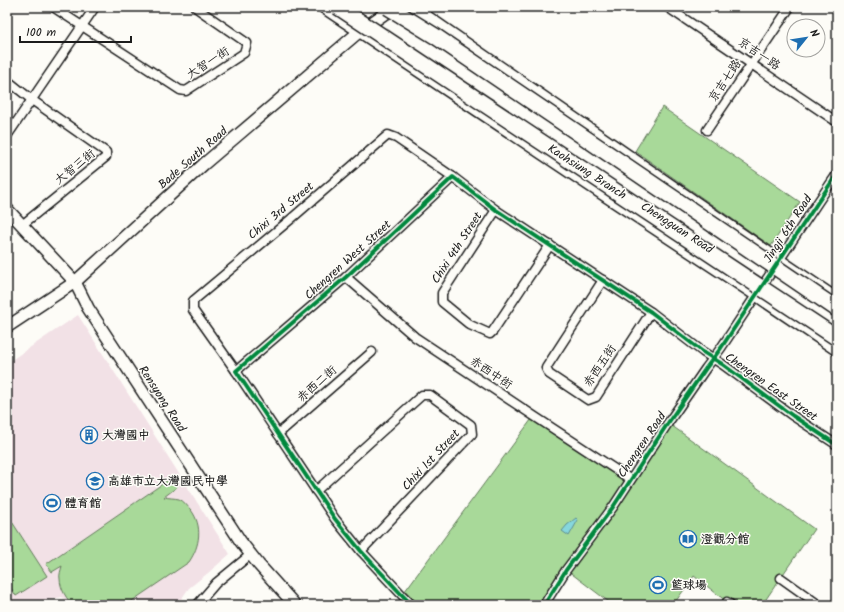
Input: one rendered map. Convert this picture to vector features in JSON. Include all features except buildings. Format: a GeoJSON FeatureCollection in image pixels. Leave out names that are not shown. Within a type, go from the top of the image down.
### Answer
{"type":"FeatureCollection","features":[{"type":"Feature","properties":{"kind":"highway","name":"Kaohsiung Branch"},"geometry":{"type":"LineString","coordinates":[[338,7],[837,338]]}},
{"type":"Feature","properties":{"kind":"highway"},"geometry":{"type":"LineString","coordinates":[[388,7],[436,36],[837,309]]}},
{"type":"Feature","properties":{"kind":"street"},"geometry":{"type":"LineString","coordinates":[[53,7],[82,26]]}},
{"type":"Feature","properties":{"kind":"street"},"geometry":{"type":"LineString","coordinates":[[7,136],[95,7]]}},
{"type":"Feature","properties":{"kind":"street","name":"大智一街"},"geometry":{"type":"LineString","coordinates":[[82,26],[180,90],[186,91],[244,53],[247,43],[195,7]]}},
{"type":"Feature","properties":{"kind":"street","name":"Chengguan Road"},"geometry":{"type":"LineString","coordinates":[[323,7],[837,350]]}},
{"type":"Feature","properties":{"kind":"street","name":"Bade South Road"},"geometry":{"type":"LineString","coordinates":[[7,327],[75,282],[204,164],[360,31],[394,7]]}},
{"type":"Feature","properties":{"kind":"street"},"geometry":{"type":"LineString","coordinates":[[413,7],[779,260],[837,298]]}},
{"type":"Feature","properties":{"kind":"street","name":"京吉一路"},"geometry":{"type":"LineString","coordinates":[[667,7],[837,122]]}},
{"type":"Feature","properties":{"kind":"street","name":"京吉七路"},"geometry":{"type":"LineString","coordinates":[[707,130],[790,7]]}},
{"type":"Feature","properties":{"kind":"street"},"geometry":{"type":"LineString","coordinates":[[7,80],[32,100]]}},
{"type":"Feature","properties":{"kind":"street","name":"大智三街"},"geometry":{"type":"LineString","coordinates":[[22,225],[106,157],[106,152],[32,100]]}},
{"type":"Feature","properties":{"kind":"street","name":"Chixi 3rd Street"},"geometry":{"type":"LineString","coordinates":[[236,370],[193,310],[193,301],[388,135],[396,138],[452,177]]}},
{"type":"Feature","properties":{"kind":"street","name":"Jingji 6th Road"},"geometry":{"type":"LineString","coordinates":[[756,295],[837,174]]}},
{"type":"Feature","properties":{"kind":"street"},"geometry":{"type":"LineString","coordinates":[[452,177],[496,210],[651,312],[713,358]]}},
{"type":"Feature","properties":{"kind":"street","name":"Chengren West Street"},"geometry":{"type":"LineString","coordinates":[[236,370],[346,276],[452,177]]}},
{"type":"Feature","properties":{"kind":"street","name":"Rensyong Road"},"geometry":{"type":"LineString","coordinates":[[7,210],[75,282],[92,314],[250,555],[294,605]]}},
{"type":"Feature","properties":{"kind":"street","name":"Chixi 4th Street"},"geometry":{"type":"LineString","coordinates":[[496,210],[442,293],[442,302],[470,325],[490,334],[550,246]]}},
{"type":"Feature","properties":{"kind":"street","name":"赤西中街"},"geometry":{"type":"LineString","coordinates":[[346,276],[415,337],[630,479]]}},
{"type":"Feature","properties":{"kind":"street","name":"赤西五街"},"geometry":{"type":"LineString","coordinates":[[603,280],[546,368],[549,374],[588,400],[596,397],[651,312]]}},
{"type":"Feature","properties":{"kind":"street","name":"Chengren Road"},"geometry":{"type":"LineString","coordinates":[[544,605],[566,570],[613,507],[630,479],[756,295]]}},
{"type":"Feature","properties":{"kind":"street","name":"赤西二街"},"geometry":{"type":"LineString","coordinates":[[278,434],[372,352]]}},
{"type":"Feature","properties":{"kind":"street","name":"Chengren East Street"},"geometry":{"type":"LineString","coordinates":[[713,358],[837,445]]}},
{"type":"Feature","properties":{"kind":"street"},"geometry":{"type":"LineString","coordinates":[[236,370],[335,519],[361,551],[412,605]]}},
{"type":"Feature","properties":{"kind":"street","name":"Chixi 1st Street"},"geometry":{"type":"LineString","coordinates":[[316,491],[422,395],[430,395],[471,425],[472,434],[361,551]]}},
{"type":"Feature","properties":{"kind":"street"},"geometry":{"type":"LineString","coordinates":[[197,605],[216,583],[250,555]]}},
{"type":"Feature","properties":{"kind":"street"},"geometry":{"type":"LineString","coordinates":[[781,578],[819,605]]}},
{"type":"Feature","properties":{"kind":"street"},"geometry":{"type":"LineString","coordinates":[[725,605],[727,602],[731,605]]}},
{"type":"Feature","properties":{"kind":"shaded area","name":"高雄市立大灣國民中學"},"geometry":{"type":"Polygon","coordinates":[[[78,315],[230,554],[189,588],[177,605],[70,605],[62,597],[27,605],[7,605],[7,363],[78,315]]]}},
{"type":"Feature","properties":{"kind":"green space"},"geometry":{"type":"Polygon","coordinates":[[[662,107],[800,202],[771,246],[635,151],[662,107]]]}},
{"type":"Feature","properties":{"kind":"green space"},"geometry":{"type":"Polygon","coordinates":[[[534,416],[630,479],[668,423],[814,529],[762,605],[731,605],[694,576],[673,605],[613,605],[568,571],[545,605],[412,605],[402,595],[534,416]]]}},
{"type":"Feature","properties":{"kind":"green space"},"geometry":{"type":"Polygon","coordinates":[[[171,478],[177,487],[164,497],[179,499],[182,501],[195,516],[199,529],[198,543],[189,562],[126,605],[74,605],[71,603],[66,597],[60,583],[62,566],[52,572],[46,564],[171,478]]]}},
{"type":"Feature","properties":{"kind":"green space"},"geometry":{"type":"Polygon","coordinates":[[[7,514],[47,576],[16,596],[7,582],[7,514]]]}},
{"type":"Feature","properties":{"kind":"water"},"geometry":{"type":"Polygon","coordinates":[[[576,518],[578,520],[569,536],[562,531],[576,518]]]}},
{"type":"Feature","properties":{"kind":"cycle path"},"geometry":{"type":"LineString","coordinates":[[544,605],[566,570],[613,507],[668,423],[721,348],[837,174]]}},
{"type":"Feature","properties":{"kind":"cycle path"},"geometry":{"type":"LineString","coordinates":[[412,605],[361,551],[335,519],[236,371],[346,277],[453,177],[496,210],[651,312],[703,352],[722,364],[793,416],[837,445]]}},
{"type":"Feature","properties":{"kind":"place","name":"大灣國中"},"geometry":{"type":"Point","coordinates":[89,435]}},
{"type":"Feature","properties":{"kind":"place","name":"高雄市立大灣國民中學"},"geometry":{"type":"Point","coordinates":[95,481]}},
{"type":"Feature","properties":{"kind":"place","name":"體育館"},"geometry":{"type":"Point","coordinates":[52,503]}},
{"type":"Feature","properties":{"kind":"place","name":"澄觀分館"},"geometry":{"type":"Point","coordinates":[688,539]}},
{"type":"Feature","properties":{"kind":"place","name":"籃球場"},"geometry":{"type":"Point","coordinates":[658,585]}}]}
